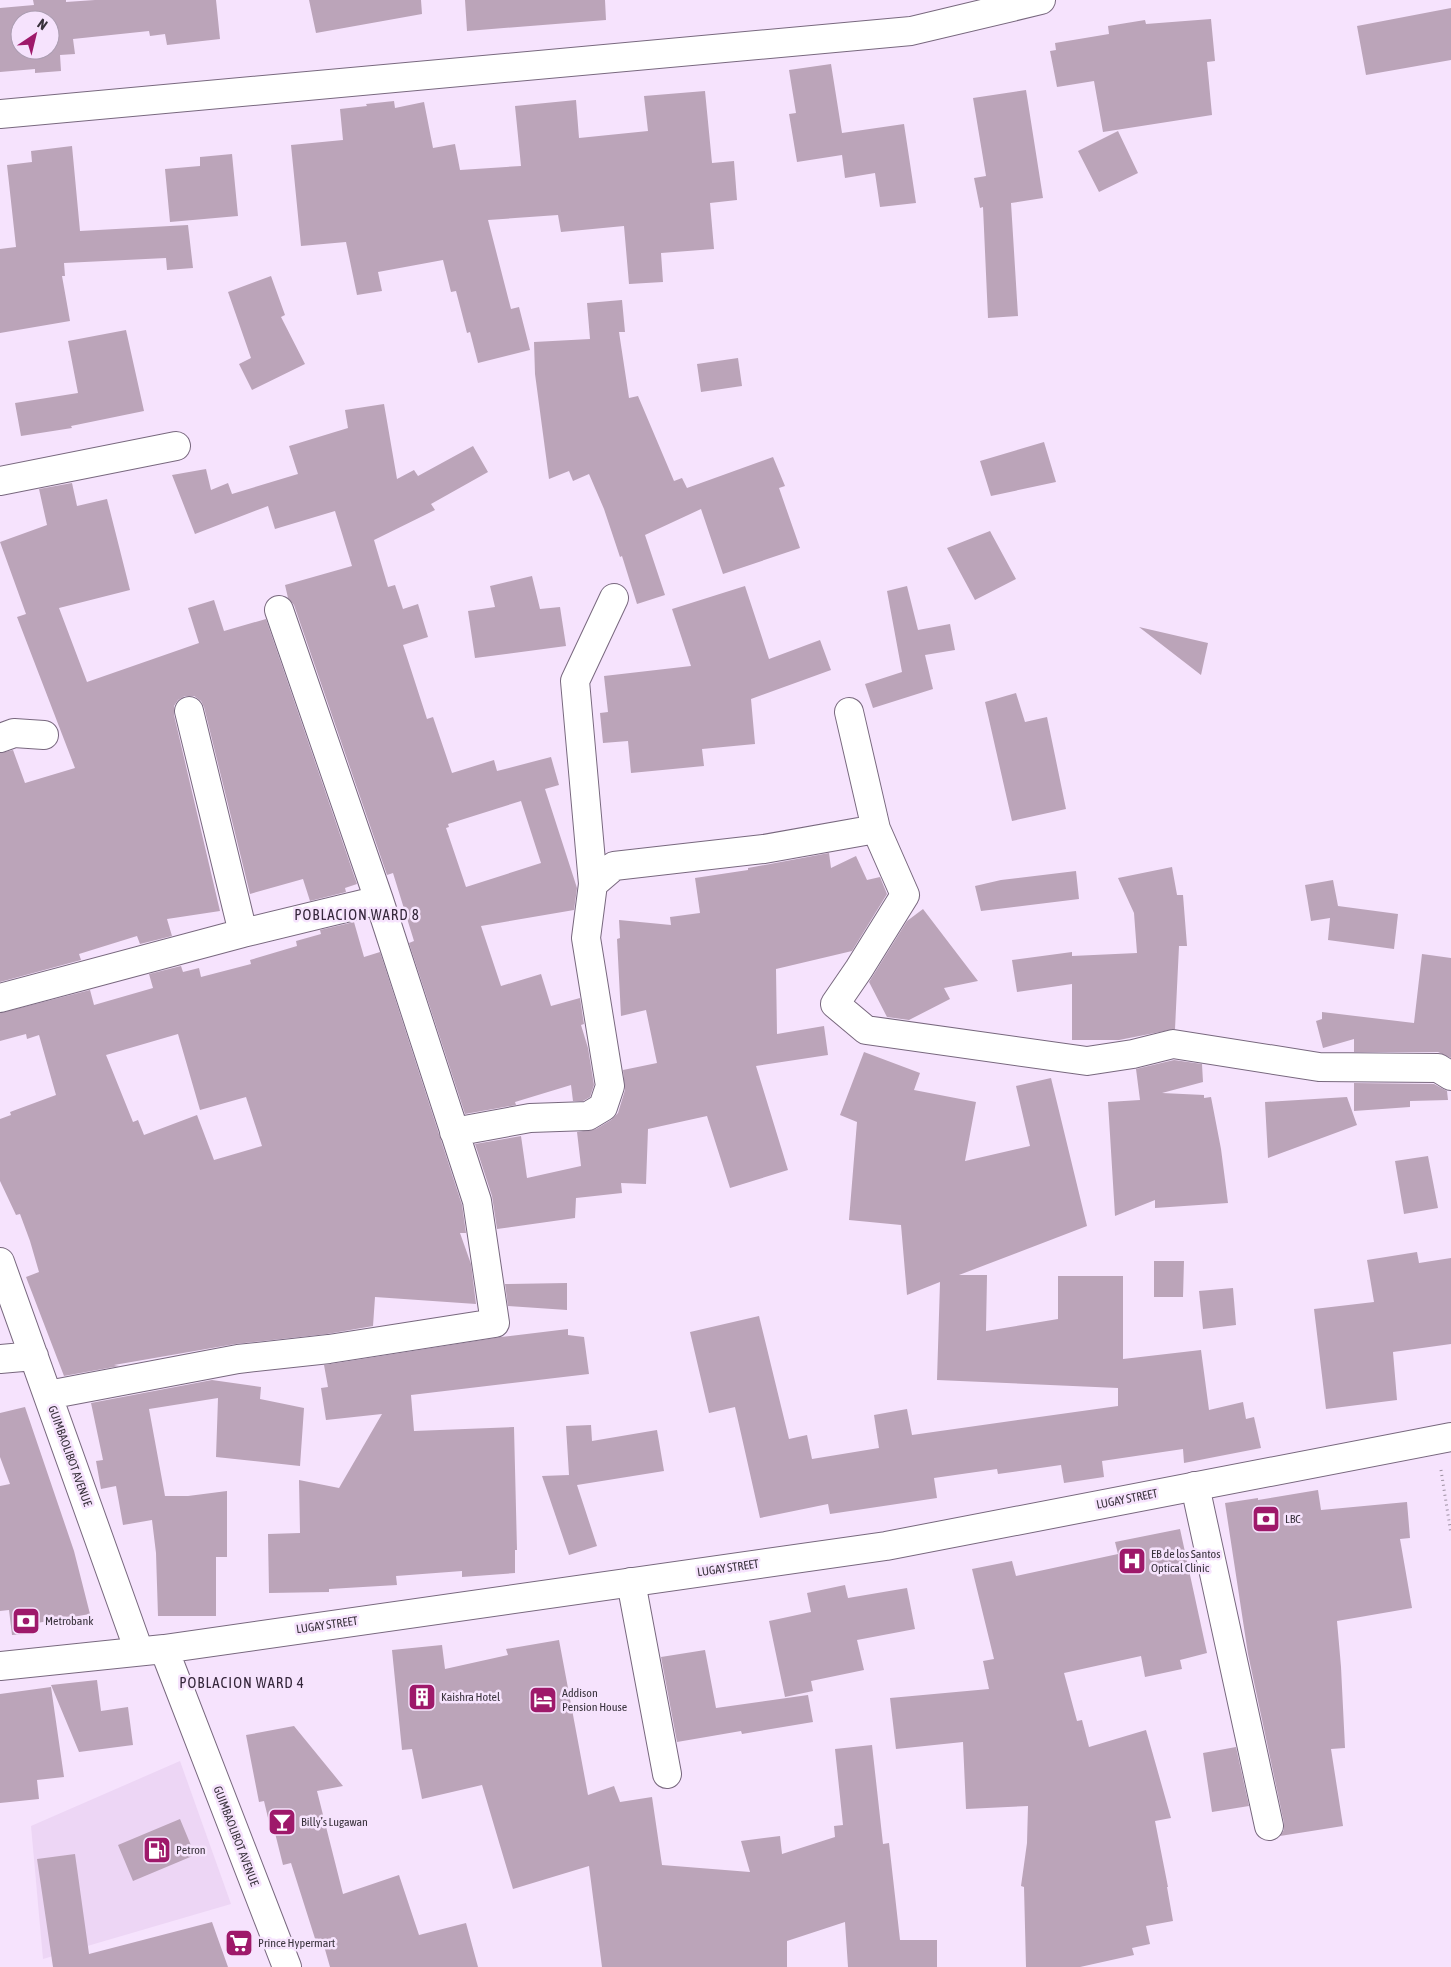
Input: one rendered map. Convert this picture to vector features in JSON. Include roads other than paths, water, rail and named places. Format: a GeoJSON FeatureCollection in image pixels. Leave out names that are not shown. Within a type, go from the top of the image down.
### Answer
{"type":"FeatureCollection","features":[{"type":"Feature","properties":{"kind":"street"},"geometry":{"type":"LineString","coordinates":[[0,114],[910,31],[1041,0]]}},
{"type":"Feature","properties":{"kind":"street"},"geometry":{"type":"LineString","coordinates":[[0,481],[176,446]]}},
{"type":"Feature","properties":{"kind":"street"},"geometry":{"type":"LineString","coordinates":[[454,1132],[530,1118],[588,1116],[603,1107],[610,1086],[586,938],[593,884],[576,681],[614,598]]}},
{"type":"Feature","properties":{"kind":"street"},"geometry":{"type":"LineString","coordinates":[[48,1395],[238,1359],[329,1349],[495,1323],[477,1201],[380,900],[279,610]]}},
{"type":"Feature","properties":{"kind":"street"},"geometry":{"type":"LineString","coordinates":[[189,712],[243,933]]}},
{"type":"Feature","properties":{"kind":"street"},"geometry":{"type":"LineString","coordinates":[[849,712],[876,829],[904,895],[859,970],[835,1004],[866,1030],[1087,1062],[1133,1054],[1173,1044],[1319,1067],[1438,1068],[1451,1076]]}},
{"type":"Feature","properties":{"kind":"street"},"geometry":{"type":"LineString","coordinates":[[0,738],[14,734],[44,735]]}},
{"type":"Feature","properties":{"kind":"street"},"geometry":{"type":"LineString","coordinates":[[593,884],[614,866],[764,849],[876,829]]}},
{"type":"Feature","properties":{"kind":"street"},"geometry":{"type":"LineString","coordinates":[[0,998],[243,933],[380,900]]}},
{"type":"Feature","properties":{"kind":"street","name":"GUIMBAOLIBOT AVENUE"},"geometry":{"type":"LineString","coordinates":[[0,1262],[48,1395],[152,1650],[287,1967]]}},
{"type":"Feature","properties":{"kind":"street"},"geometry":{"type":"LineString","coordinates":[[0,1359],[34,1356]]}},
{"type":"Feature","properties":{"kind":"street","name":"LUGAY STREET"},"geometry":{"type":"LineString","coordinates":[[0,1666],[152,1650],[886,1546],[1444,1439]]}},
{"type":"Feature","properties":{"kind":"street"},"geometry":{"type":"LineString","coordinates":[[1195,1486],[1268,1826]]}},
{"type":"Feature","properties":{"kind":"street"},"geometry":{"type":"LineString","coordinates":[[632,1582],[667,1774]]}},
{"type":"Feature","properties":{"kind":"place","name":"LBC"},"geometry":{"type":"Point","coordinates":[1266,1519]}},
{"type":"Feature","properties":{"kind":"place","name":"EB de los Santos Optical Clinic"},"geometry":{"type":"Point","coordinates":[1132,1561]}},
{"type":"Feature","properties":{"kind":"place","name":"Metrobank"},"geometry":{"type":"Point","coordinates":[26,1621]}},
{"type":"Feature","properties":{"kind":"place","name":"Kaishra Hotel"},"geometry":{"type":"Point","coordinates":[422,1697]}},
{"type":"Feature","properties":{"kind":"place","name":"Addison Pension House"},"geometry":{"type":"Point","coordinates":[543,1700]}},
{"type":"Feature","properties":{"kind":"place","name":"Billy’s Lugawan"},"geometry":{"type":"Point","coordinates":[282,1822]}},
{"type":"Feature","properties":{"kind":"place","name":"Petron"},"geometry":{"type":"Point","coordinates":[157,1850]}},
{"type":"Feature","properties":{"kind":"place","name":"Prince Hypermart"},"geometry":{"type":"Point","coordinates":[239,1943]}},
{"type":"Feature","properties":{"kind":"district","name":"POBLACION WARD 8"},"geometry":{"type":"Point","coordinates":[357,915]}},
{"type":"Feature","properties":{"kind":"district","name":"POBLACION WARD 4"},"geometry":{"type":"Point","coordinates":[242,1683]}}]}
